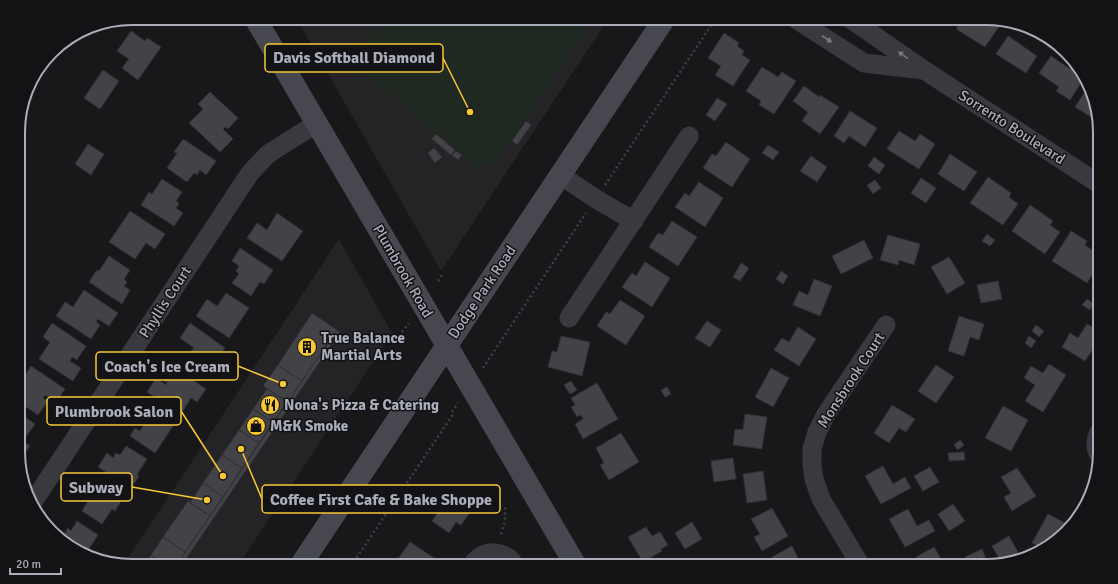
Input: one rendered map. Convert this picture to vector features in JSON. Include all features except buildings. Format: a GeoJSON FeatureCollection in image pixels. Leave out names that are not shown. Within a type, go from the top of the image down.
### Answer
{"type":"FeatureCollection","features":[{"type":"Feature","properties":{"kind":"street","name":"Plumbrook Road"},"geometry":{"type":"LineString","coordinates":[[259,25],[572,559]]}},
{"type":"Feature","properties":{"kind":"street","name":"Dodge Park Road"},"geometry":{"type":"LineString","coordinates":[[305,559],[660,25]]}},
{"type":"Feature","properties":{"kind":"street","name":"Sorrento Boulevard"},"geometry":{"type":"LineString","coordinates":[[805,25],[864,63],[924,70]]}},
{"type":"Feature","properties":{"kind":"street","name":"Sorrento Boulevard"},"geometry":{"type":"LineString","coordinates":[[859,25],[924,70],[1093,180]]}},
{"type":"Feature","properties":{"kind":"street","name":"Phyllis Court"},"geometry":{"type":"LineString","coordinates":[[35,498],[250,173],[268,154],[317,123]]}},
{"type":"Feature","properties":{"kind":"street"},"geometry":{"type":"LineString","coordinates":[[569,318],[689,136]]}},
{"type":"Feature","properties":{"kind":"street"},"geometry":{"type":"LineString","coordinates":[[560,175],[596,199],[634,221]]}},
{"type":"Feature","properties":{"kind":"street","name":"Monsbrook Court"},"geometry":{"type":"LineString","coordinates":[[857,559],[821,499],[814,479],[812,449],[817,432],[826,414],[886,325]]}},
{"type":"Feature","properties":{"kind":"street"},"geometry":{"type":"LineString","coordinates":[[477,559],[479,557],[494,552],[510,559]]}},
{"type":"Feature","properties":{"kind":"path"},"geometry":{"type":"LineString","coordinates":[[602,189],[711,25]]}},
{"type":"Feature","properties":{"kind":"path"},"geometry":{"type":"LineString","coordinates":[[480,372],[589,209]]}},
{"type":"Feature","properties":{"kind":"path"},"geometry":{"type":"LineString","coordinates":[[438,281],[442,275]]}},
{"type":"Feature","properties":{"kind":"path"},"geometry":{"type":"LineString","coordinates":[[402,332],[409,323]]}},
{"type":"Feature","properties":{"kind":"path"},"geometry":{"type":"LineString","coordinates":[[356,559],[452,416],[452,412]]}},
{"type":"Feature","properties":{"kind":"path"},"geometry":{"type":"LineString","coordinates":[[500,534],[505,521],[505,506]]}},
{"type":"Feature","properties":{"kind":"shaded area"},"geometry":{"type":"Polygon","coordinates":[[[300,25],[604,25],[441,271],[300,25]]]}},
{"type":"Feature","properties":{"kind":"shaded area"},"geometry":{"type":"Polygon","coordinates":[[[384,25],[584,25],[587,27],[495,164],[477,167],[349,61],[356,51],[384,25]]]}},
{"type":"Feature","properties":{"kind":"shaded area"},"geometry":{"type":"Polygon","coordinates":[[[339,239],[392,333],[243,559],[128,559],[339,239]]]}},
{"type":"Feature","properties":{"kind":"place","name":"Davis Softball Diamond"},"geometry":{"type":"Point","coordinates":[470,112]}},
{"type":"Feature","properties":{"kind":"place","name":"True Balance Martial Arts"},"geometry":{"type":"Point","coordinates":[307,347]}},
{"type":"Feature","properties":{"kind":"place","name":"Coach's Ice Cream"},"geometry":{"type":"Point","coordinates":[283,384]}},
{"type":"Feature","properties":{"kind":"place","name":"Nona's Pizza & Catering"},"geometry":{"type":"Point","coordinates":[270,405]}},
{"type":"Feature","properties":{"kind":"place","name":"M&K Smoke"},"geometry":{"type":"Point","coordinates":[256,426]}},
{"type":"Feature","properties":{"kind":"place","name":"Coffee First Cafe & Bake Shoppe"},"geometry":{"type":"Point","coordinates":[241,449]}},
{"type":"Feature","properties":{"kind":"place","name":"Plumbrook Salon"},"geometry":{"type":"Point","coordinates":[223,476]}},
{"type":"Feature","properties":{"kind":"place","name":"Subway"},"geometry":{"type":"Point","coordinates":[207,500]}}]}
